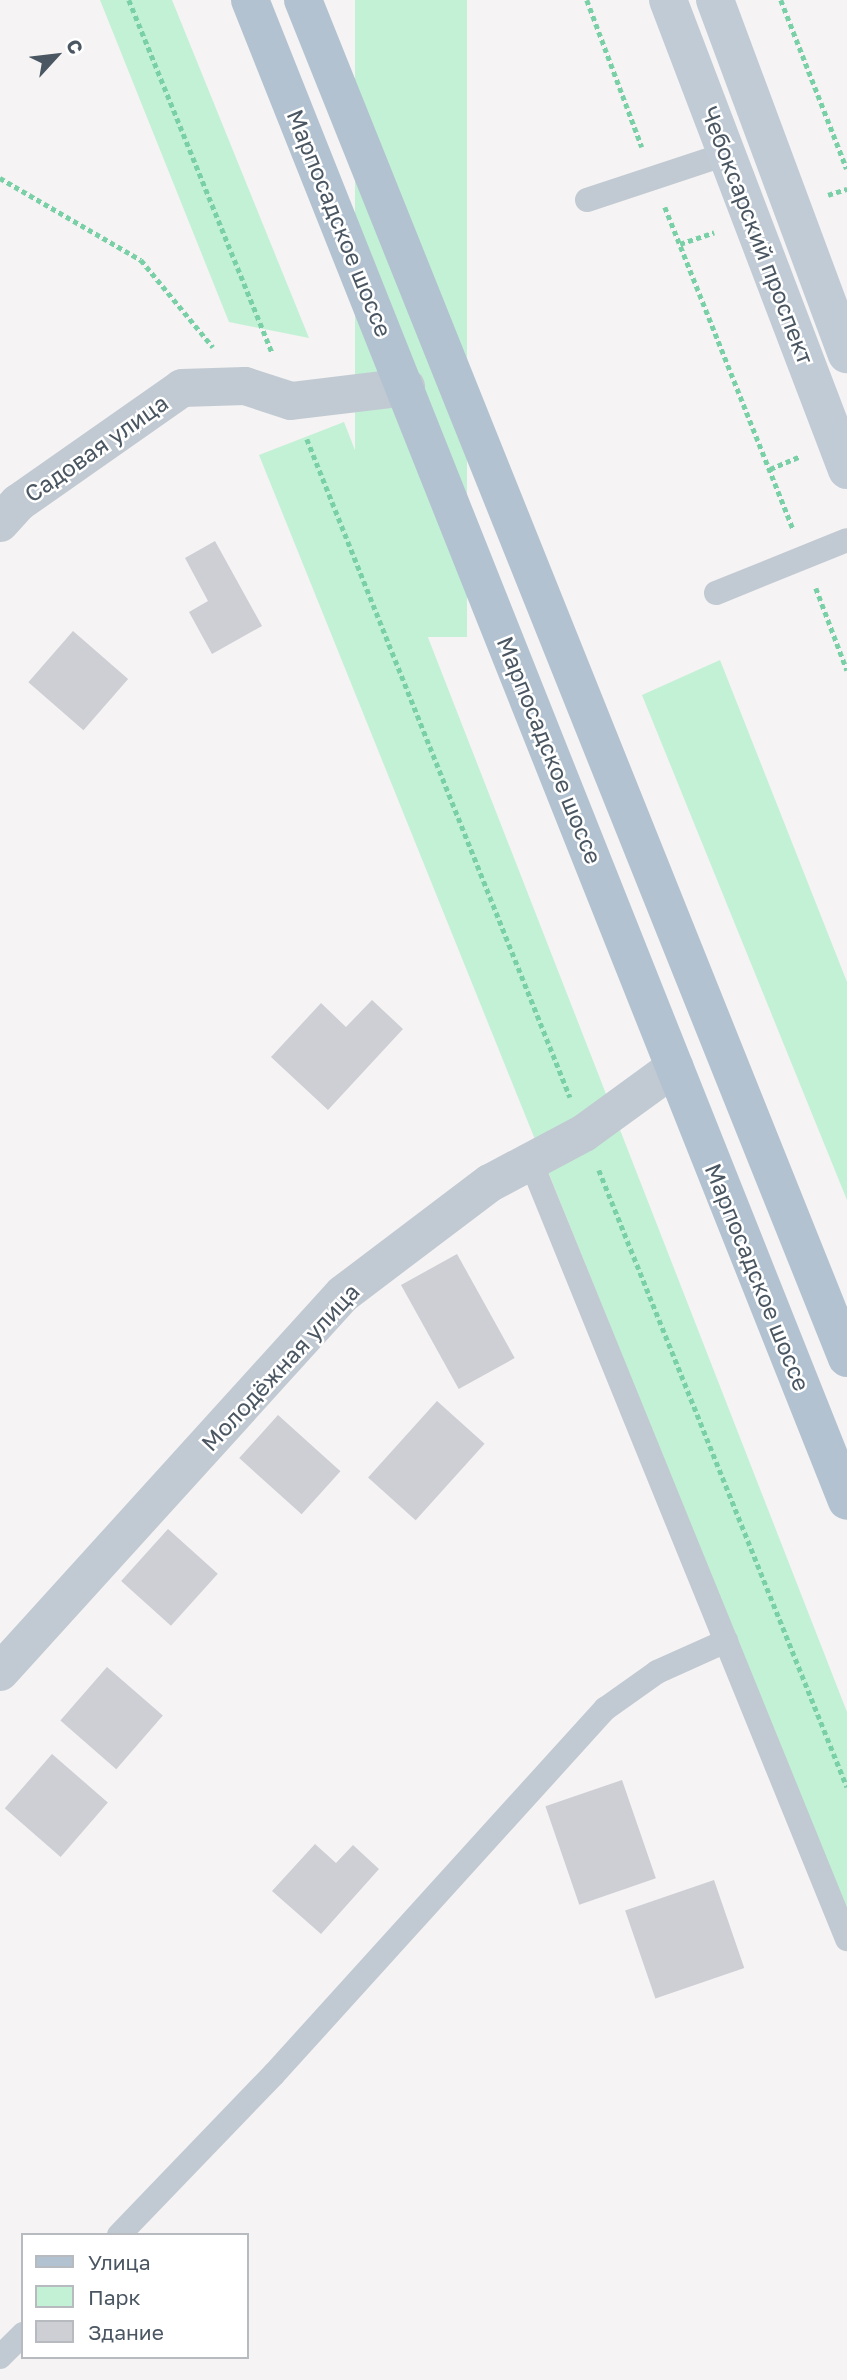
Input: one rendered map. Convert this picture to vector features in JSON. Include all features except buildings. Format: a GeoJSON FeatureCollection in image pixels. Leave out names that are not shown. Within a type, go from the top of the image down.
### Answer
{"type":"FeatureCollection","features":[{"type":"Feature","properties":{"kind":"main road","name":"Марпосадское шоссе"},"geometry":{"type":"LineString","coordinates":[[250,0],[847,1501]]}},
{"type":"Feature","properties":{"kind":"main road"},"geometry":{"type":"LineString","coordinates":[[303,0],[847,1358]]}},
{"type":"Feature","properties":{"kind":"street","name":"Чебоксарский проспект"},"geometry":{"type":"LineString","coordinates":[[668,0],[847,470]]}},
{"type":"Feature","properties":{"kind":"street","name":"Чебоксарский проспект"},"geometry":{"type":"LineString","coordinates":[[715,0],[834,283],[844,336]]}},
{"type":"Feature","properties":{"kind":"street"},"geometry":{"type":"LineString","coordinates":[[786,309],[834,283]]}},
{"type":"Feature","properties":{"kind":"street"},"geometry":{"type":"LineString","coordinates":[[786,309],[844,336]]}},
{"type":"Feature","properties":{"kind":"street","name":"Садовая улица"},"geometry":{"type":"LineString","coordinates":[[0,523],[18,503],[182,388],[245,386],[291,401],[405,387]]}},
{"type":"Feature","properties":{"kind":"street","name":"Молодёжная улица"},"geometry":{"type":"LineString","coordinates":[[0,1672],[343,1294],[490,1183],[584,1133],[675,1068]]}},
{"type":"Feature","properties":{"kind":"lane"},"geometry":{"type":"LineString","coordinates":[[587,200],[726,154]]}},
{"type":"Feature","properties":{"kind":"lane"},"geometry":{"type":"LineString","coordinates":[[716,593],[847,540]]}},
{"type":"Feature","properties":{"kind":"lane"},"geometry":{"type":"LineString","coordinates":[[531,1161],[847,1939]]}},
{"type":"Feature","properties":{"kind":"lane"},"geometry":{"type":"LineString","coordinates":[[120,2233],[274,2074],[605,1709],[657,1672],[726,1640]]}},
{"type":"Feature","properties":{"kind":"lane"},"geometry":{"type":"LineString","coordinates":[[0,2357],[21,2336]]}},
{"type":"Feature","properties":{"kind":"path"},"geometry":{"type":"LineString","coordinates":[[130,0],[847,1787]]}},
{"type":"Feature","properties":{"kind":"path"},"geometry":{"type":"LineString","coordinates":[[587,0],[647,160]]}},
{"type":"Feature","properties":{"kind":"path"},"geometry":{"type":"LineString","coordinates":[[781,0],[847,169]]}},
{"type":"Feature","properties":{"kind":"path"},"geometry":{"type":"LineString","coordinates":[[0,178],[141,260],[245,386]]}},
{"type":"Feature","properties":{"kind":"path"},"geometry":{"type":"LineString","coordinates":[[824,196],[847,189]]}},
{"type":"Feature","properties":{"kind":"path"},"geometry":{"type":"LineString","coordinates":[[663,201],[794,531]]}},
{"type":"Feature","properties":{"kind":"path"},"geometry":{"type":"LineString","coordinates":[[680,244],[719,231]]}},
{"type":"Feature","properties":{"kind":"path"},"geometry":{"type":"LineString","coordinates":[[770,469],[803,455]]}},
{"type":"Feature","properties":{"kind":"path"},"geometry":{"type":"LineString","coordinates":[[815,585],[847,670]]}},
{"type":"Feature","properties":{"kind":"green space"},"geometry":{"type":"Polygon","coordinates":[[[100,0],[172,0],[309,338],[229,322],[100,0]]]}},
{"type":"Feature","properties":{"kind":"green space"},"geometry":{"type":"Polygon","coordinates":[[[355,0],[467,0],[467,637],[355,637],[355,0]]]}},
{"type":"Feature","properties":{"kind":"green space"},"geometry":{"type":"Polygon","coordinates":[[[344,422],[847,1712],[847,1913],[259,455],[344,422]]]}},
{"type":"Feature","properties":{"kind":"green space"},"geometry":{"type":"Polygon","coordinates":[[[720,660],[847,982],[847,1200],[642,695],[720,660]]]}}]}
